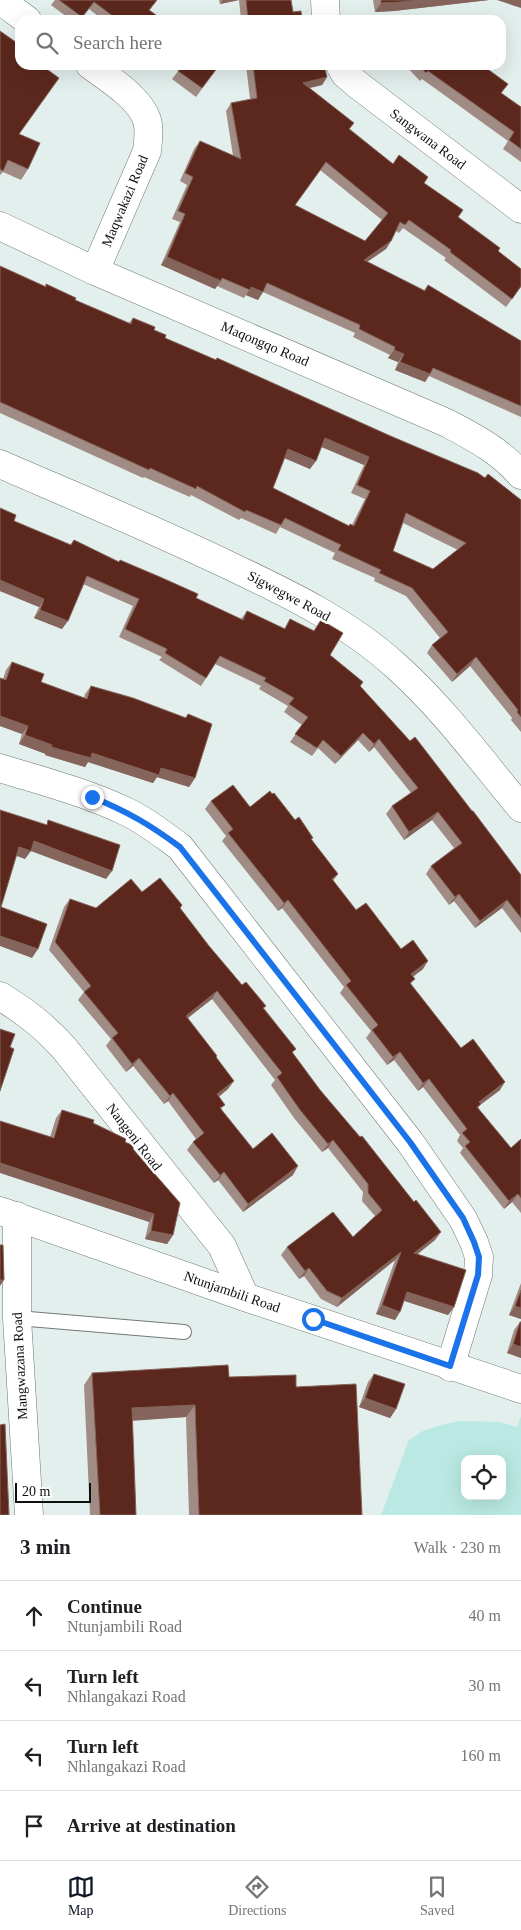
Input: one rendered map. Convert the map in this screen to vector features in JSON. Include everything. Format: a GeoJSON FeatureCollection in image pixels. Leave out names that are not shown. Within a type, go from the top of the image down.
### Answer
{"type":"FeatureCollection","features":[{"type":"Feature","properties":{"kind":"street"},"geometry":{"type":"LineString","coordinates":[[0,0],[20,15]]}},
{"type":"Feature","properties":{"kind":"street"},"geometry":{"type":"LineString","coordinates":[[325,0],[326,15]]}},
{"type":"Feature","properties":{"kind":"street","name":"Maqwakazi Road"},"geometry":{"type":"LineString","coordinates":[[95,271],[147,151],[149,133],[147,119],[138,103],[96,70]]}},
{"type":"Feature","properties":{"kind":"street","name":"Sangwana Road"},"geometry":{"type":"LineString","coordinates":[[343,70],[358,85],[521,209]]}},
{"type":"Feature","properties":{"kind":"street","name":"Maqongqo Road"},"geometry":{"type":"LineString","coordinates":[[0,226],[95,271],[447,422],[506,458],[521,475]]}},
{"type":"Feature","properties":{"kind":"street","name":"Sigwegwe Road"},"geometry":{"type":"LineString","coordinates":[[0,464],[192,548],[271,585],[338,622],[397,666],[448,720],[521,808]]}},
{"type":"Feature","properties":{"kind":"street"},"geometry":{"type":"LineString","coordinates":[[0,768],[92,797],[126,811],[149,824],[180,847],[410,1142],[463,1218],[479,1257],[478,1275],[450,1366]]}},
{"type":"Feature","properties":{"kind":"street","name":"Nangeni Road"},"geometry":{"type":"LineString","coordinates":[[0,996],[44,1026],[64,1048],[222,1246],[245,1297]]}},
{"type":"Feature","properties":{"kind":"street","name":"Ntunjambili Road"},"geometry":{"type":"LineString","coordinates":[[8,1213],[245,1297],[521,1389]]}},
{"type":"Feature","properties":{"kind":"street","name":"Mangwazana Road"},"geometry":{"type":"LineString","coordinates":[[8,1213],[17,1318],[29,1515]]}},
{"type":"Feature","properties":{"kind":"lane"},"geometry":{"type":"LineString","coordinates":[[17,1318],[184,1332]]}},
{"type":"Feature","properties":{"kind":"shaded area"},"geometry":{"type":"Polygon","coordinates":[[[521,1416],[521,1515],[381,1515],[409,1440],[423,1431],[460,1421],[499,1422],[517,1427],[521,1416]]]}},
{"type":"Feature","properties":{"kind":"building"},"geometry":{"type":"Polygon","coordinates":[[[59,0],[157,0],[149,10],[156,15],[111,15],[94,2],[84,15],[79,15],[59,0]]]}},
{"type":"Feature","properties":{"kind":"building"},"geometry":{"type":"Polygon","coordinates":[[[246,0],[291,0],[293,12],[301,11],[301,15],[248,15],[246,0]]]}},
{"type":"Feature","properties":{"kind":"building"},"geometry":{"type":"Polygon","coordinates":[[[381,0],[419,0],[381,3],[381,0]]]}},
{"type":"Feature","properties":{"kind":"building"},"geometry":{"type":"Polygon","coordinates":[[[0,31],[15,42],[15,70],[48,70],[59,78],[19,134],[40,143],[28,169],[8,160],[3,171],[0,169],[0,31]]]}},
{"type":"Feature","properties":{"kind":"building"},"geometry":{"type":"Polygon","coordinates":[[[179,70],[216,70],[202,88],[179,70]]]}},
{"type":"Feature","properties":{"kind":"building"},"geometry":{"type":"Polygon","coordinates":[[[254,70],[325,70],[327,77],[303,83],[354,123],[349,129],[393,164],[399,155],[428,177],[424,183],[463,210],[458,217],[500,248],[498,251],[521,269],[521,286],[512,299],[450,252],[451,250],[409,220],[405,225],[400,222],[391,241],[364,260],[425,291],[428,285],[521,341],[521,406],[433,368],[430,374],[400,362],[404,354],[394,350],[395,347],[359,329],[360,325],[267,283],[263,292],[251,287],[250,290],[222,278],[221,281],[167,257],[185,214],[178,211],[193,177],[185,173],[200,141],[241,159],[231,103],[257,98],[254,70]],[[326,162],[295,205],[365,241],[388,213],[326,162]]]}},
{"type":"Feature","properties":{"kind":"building"},"geometry":{"type":"Polygon","coordinates":[[[423,70],[489,70],[508,84],[501,93],[521,107],[521,149],[509,140],[514,132],[428,71],[426,73],[423,70]]]}},
{"type":"Feature","properties":{"kind":"building"},"geometry":{"type":"Polygon","coordinates":[[[0,266],[46,287],[46,284],[76,298],[75,300],[131,324],[133,318],[155,327],[154,330],[166,335],[165,338],[216,360],[217,358],[388,435],[478,473],[485,478],[488,474],[521,500],[521,717],[517,712],[518,710],[476,657],[457,674],[432,645],[448,632],[412,588],[379,573],[381,570],[338,550],[341,545],[285,518],[281,525],[246,510],[245,512],[197,486],[196,489],[150,468],[149,470],[0,402],[0,266]],[[325,438],[316,461],[288,449],[273,488],[349,526],[350,524],[354,526],[370,491],[357,485],[369,457],[325,438]],[[406,513],[393,551],[433,569],[466,543],[406,513]]]}},
{"type":"Feature","properties":{"kind":"building"},"geometry":{"type":"Polygon","coordinates":[[[0,508],[16,515],[14,521],[71,545],[74,540],[119,562],[120,560],[160,577],[198,594],[196,598],[243,620],[247,611],[285,629],[290,619],[314,631],[321,620],[343,633],[330,655],[363,682],[360,686],[410,741],[415,737],[521,875],[521,918],[507,900],[480,921],[459,894],[455,897],[431,866],[462,843],[438,812],[409,832],[392,806],[418,788],[379,739],[374,744],[363,733],[341,756],[323,740],[317,748],[295,734],[308,717],[289,704],[294,698],[264,681],[266,678],[220,656],[206,678],[165,653],[167,649],[125,629],[139,599],[87,576],[68,621],[40,610],[44,599],[0,580],[0,508]]]}},
{"type":"Feature","properties":{"kind":"building"},"geometry":{"type":"Polygon","coordinates":[[[12,662],[44,674],[41,682],[87,699],[91,686],[133,698],[186,718],[188,714],[212,724],[195,778],[161,768],[159,775],[92,753],[91,758],[51,747],[52,745],[25,735],[28,726],[0,716],[0,678],[6,680],[12,662]]]}},
{"type":"Feature","properties":{"kind":"building"},"geometry":{"type":"Polygon","coordinates":[[[233,785],[250,807],[270,791],[272,794],[274,793],[295,820],[299,817],[313,838],[311,839],[338,874],[332,879],[356,910],[366,903],[401,949],[413,940],[428,961],[411,974],[415,979],[410,983],[461,1048],[473,1039],[505,1082],[479,1102],[481,1104],[477,1107],[511,1148],[521,1139],[521,1198],[518,1194],[509,1201],[465,1146],[470,1142],[462,1133],[467,1129],[429,1079],[423,1083],[400,1052],[393,1057],[372,1030],[378,1025],[346,985],[351,981],[288,900],[284,903],[228,833],[233,829],[211,801],[233,785]]]}},
{"type":"Feature","properties":{"kind":"building"},"geometry":{"type":"Polygon","coordinates":[[[0,810],[47,825],[48,820],[120,845],[112,871],[34,841],[31,851],[19,847],[1,907],[47,924],[38,949],[0,936],[0,810]]]}},
{"type":"Feature","properties":{"kind":"building"},"geometry":{"type":"Polygon","coordinates":[[[160,878],[182,905],[180,908],[209,946],[242,985],[246,982],[266,1006],[263,1008],[296,1049],[292,1052],[320,1090],[360,1137],[362,1136],[414,1202],[416,1200],[441,1232],[414,1253],[466,1270],[454,1307],[407,1292],[400,1312],[382,1305],[401,1252],[342,1298],[327,1291],[309,1268],[305,1271],[287,1247],[333,1212],[353,1237],[382,1210],[368,1193],[368,1184],[333,1140],[328,1144],[300,1110],[277,1077],[282,1073],[217,991],[186,1016],[234,1081],[217,1094],[225,1105],[220,1108],[253,1149],[272,1133],[298,1166],[248,1204],[224,1172],[220,1175],[193,1142],[204,1133],[173,1093],[170,1096],[139,1058],[132,1064],[112,1038],[118,1033],[84,992],[91,986],[55,942],[70,899],[96,908],[131,879],[142,892],[160,878]]]}},
{"type":"Feature","properties":{"kind":"building"},"geometry":{"type":"Polygon","coordinates":[[[0,1029],[15,1034],[10,1047],[14,1049],[0,1091],[0,1029]]]}},
{"type":"Feature","properties":{"kind":"building"},"geometry":{"type":"Polygon","coordinates":[[[62,1110],[94,1120],[93,1123],[126,1139],[125,1142],[134,1146],[133,1149],[180,1203],[173,1235],[151,1231],[154,1214],[0,1163],[0,1121],[54,1138],[62,1110]]]}},
{"type":"Feature","properties":{"kind":"building"},"geometry":{"type":"Polygon","coordinates":[[[0,1245],[3,1245],[4,1280],[0,1280],[0,1245]]]}},
{"type":"Feature","properties":{"kind":"building"},"geometry":{"type":"Polygon","coordinates":[[[521,1290],[521,1308],[515,1306],[521,1290]]]}},
{"type":"Feature","properties":{"kind":"building"},"geometry":{"type":"Polygon","coordinates":[[[521,1322],[521,1347],[513,1344],[521,1322]]]}},
{"type":"Feature","properties":{"kind":"building"},"geometry":{"type":"Polygon","coordinates":[[[228,1365],[229,1377],[296,1375],[296,1387],[356,1384],[362,1515],[199,1515],[195,1405],[132,1408],[136,1515],[100,1515],[92,1373],[228,1365]]]}},
{"type":"Feature","properties":{"kind":"building"},"geometry":{"type":"Polygon","coordinates":[[[374,1374],[405,1384],[396,1409],[365,1398],[374,1374]]]}},
{"type":"Feature","properties":{"kind":"building"},"geometry":{"type":"Polygon","coordinates":[[[5,1424],[9,1515],[0,1515],[0,1425],[5,1424]]]}},
{"type":"Feature","properties":{"kind":"route"},"geometry":{"type":"LineString","coordinates":[[92,797],[126,811],[149,824],[180,847],[410,1142],[463,1218],[474,1242],[479,1257],[478,1275],[450,1366],[313,1319]]}}]}
